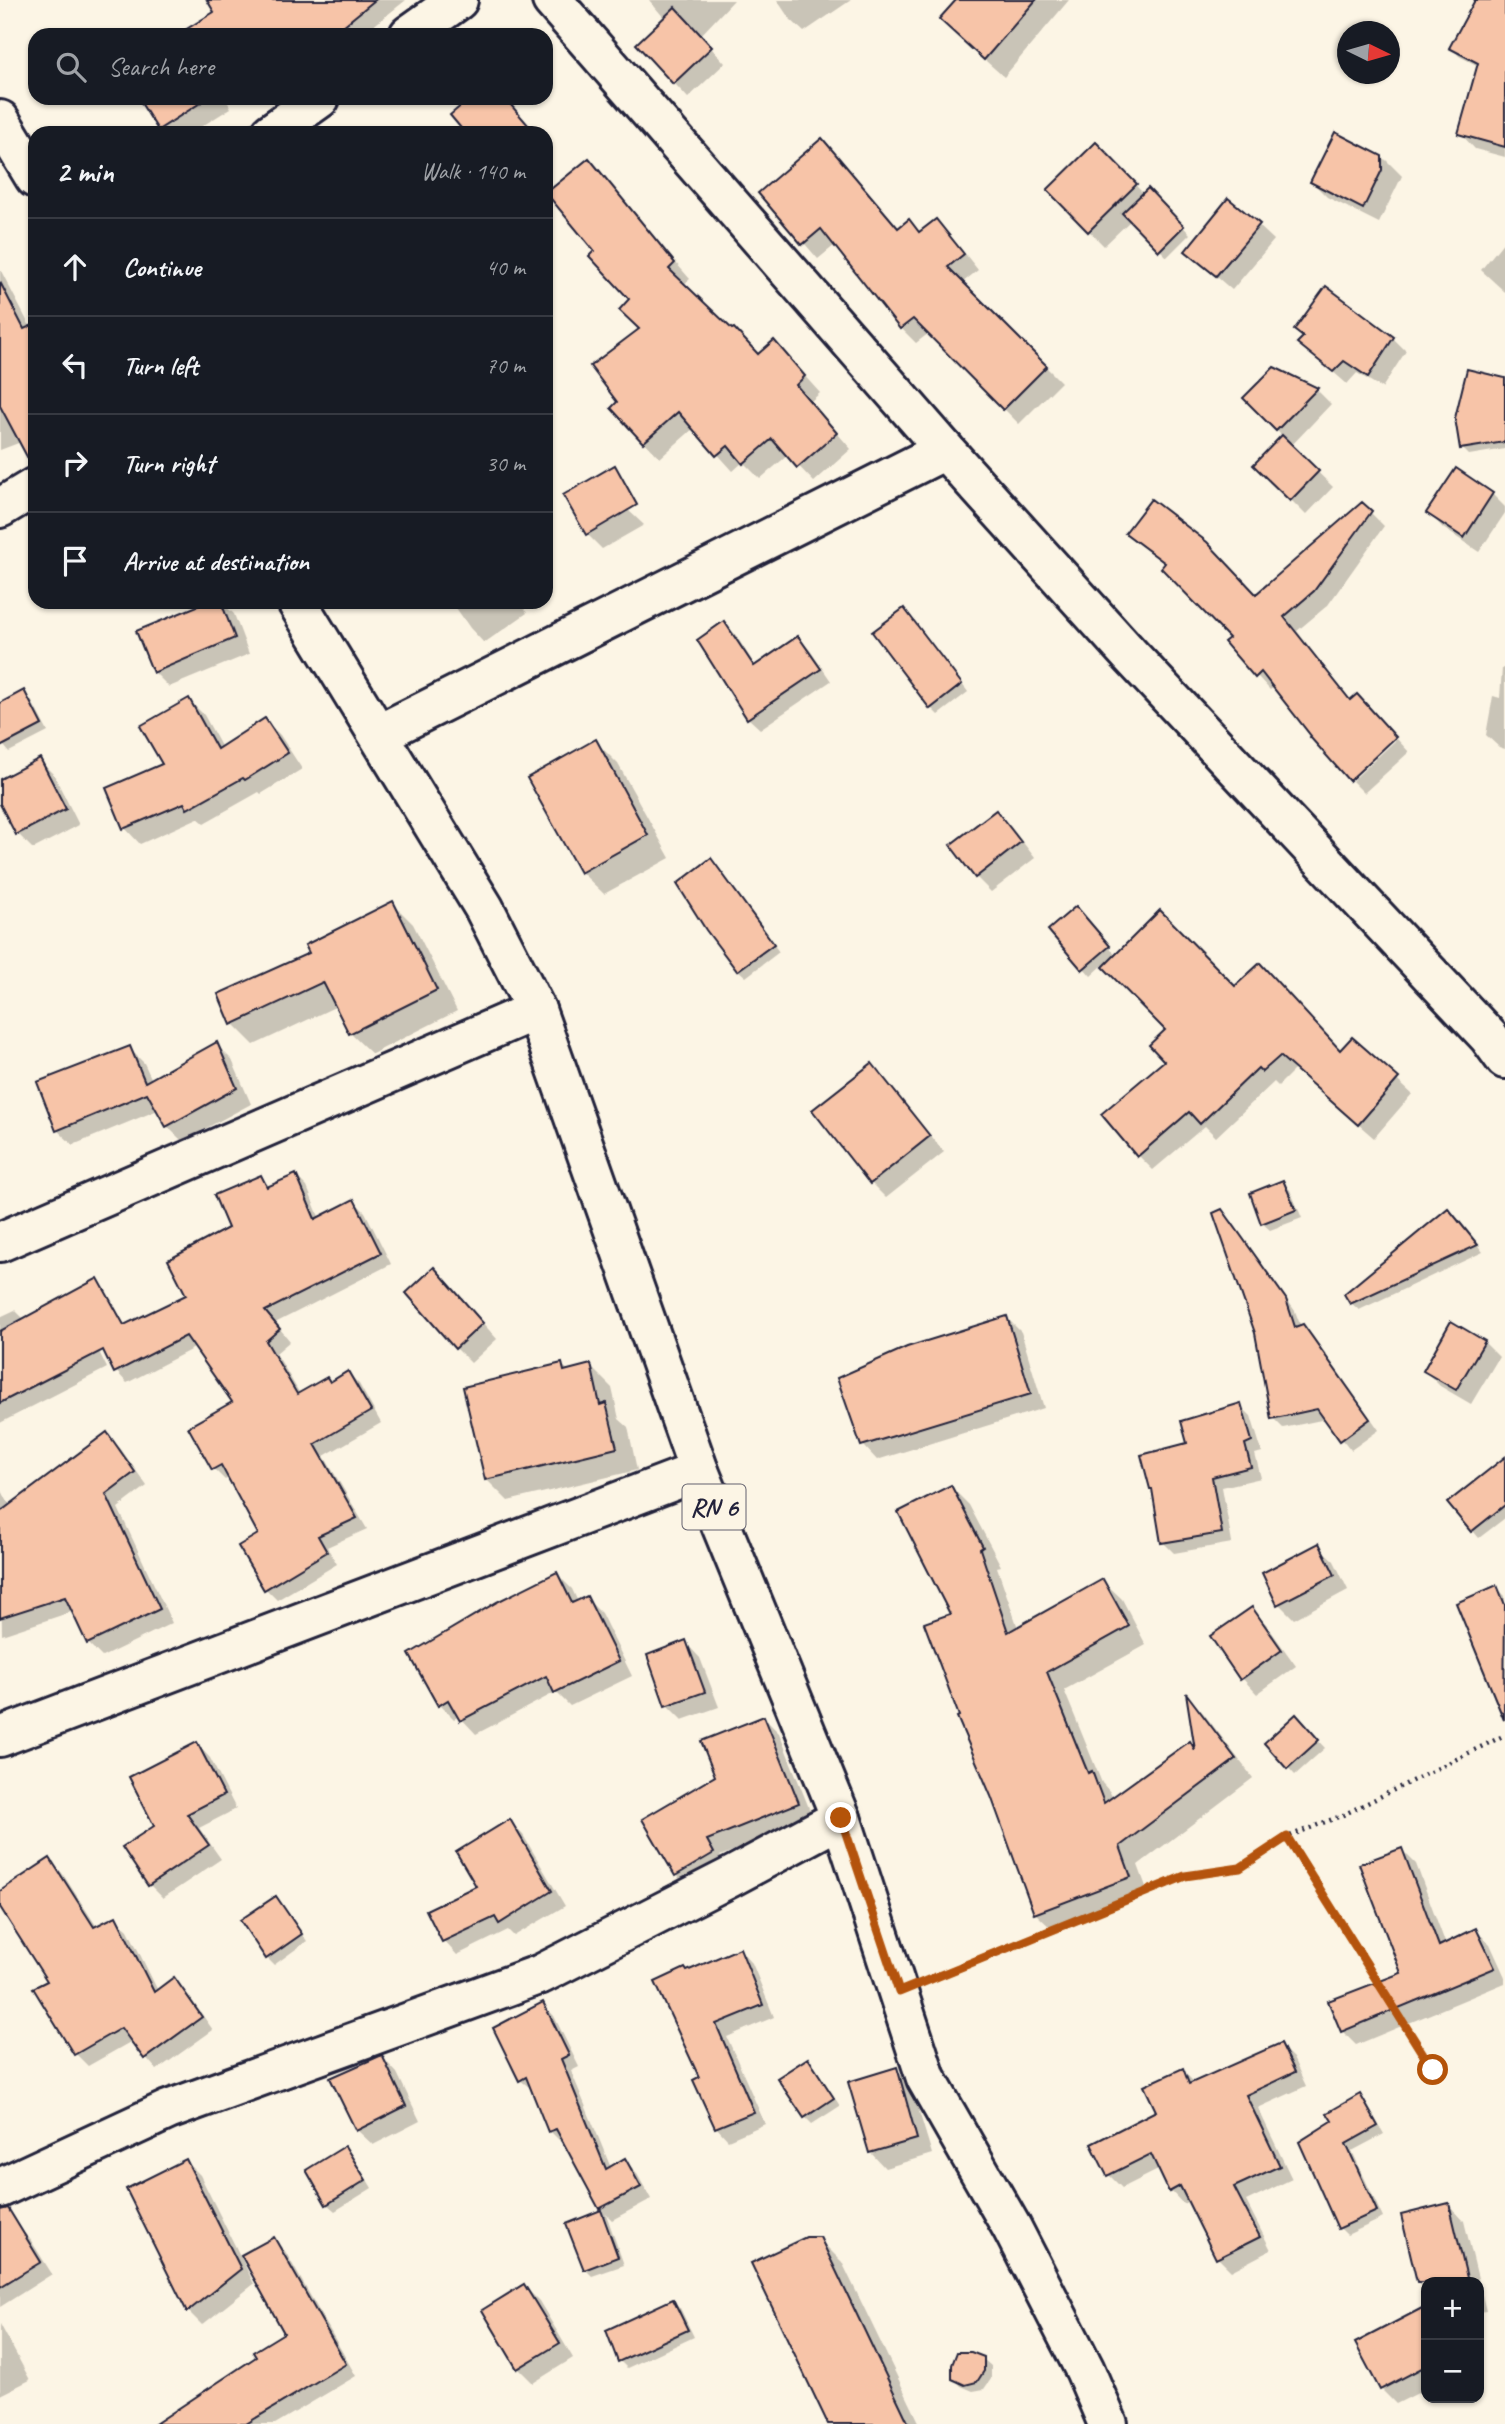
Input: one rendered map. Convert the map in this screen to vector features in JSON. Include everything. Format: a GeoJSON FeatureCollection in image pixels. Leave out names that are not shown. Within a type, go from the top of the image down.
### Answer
{"type":"FeatureCollection","features":[{"type":"Feature","properties":{"kind":"street"},"geometry":{"type":"LineString","coordinates":[[419,28],[458,0]]}},
{"type":"Feature","properties":{"kind":"street"},"geometry":{"type":"LineString","coordinates":[[552,0],[945,450],[1130,655],[1489,1037],[1505,1059]]}},
{"type":"Feature","properties":{"kind":"street"},"geometry":{"type":"LineString","coordinates":[[281,126],[310,105]]}},
{"type":"Feature","properties":{"kind":"street"},"geometry":{"type":"LineString","coordinates":[[0,120],[28,166]]}},
{"type":"Feature","properties":{"kind":"street"},"geometry":{"type":"LineString","coordinates":[[379,734],[945,450]]}},
{"type":"Feature","properties":{"kind":"street"},"geometry":{"type":"LineString","coordinates":[[0,508],[28,491]]}},
{"type":"Feature","properties":{"kind":"street","name":"RN 6"},"geometry":{"type":"LineString","coordinates":[[301,609],[484,908],[536,1010],[699,1471],[841,1818],[926,2078],[1012,2228],[1085,2370],[1108,2424]]}},
{"type":"Feature","properties":{"kind":"street"},"geometry":{"type":"LineString","coordinates":[[0,1242],[536,1010]]}},
{"type":"Feature","properties":{"kind":"street"},"geometry":{"type":"LineString","coordinates":[[0,1738],[699,1471]]}},
{"type":"Feature","properties":{"kind":"street"},"geometry":{"type":"LineString","coordinates":[[0,2188],[168,2110],[541,1974],[841,1818]]}},
{"type":"Feature","properties":{"kind":"path"},"geometry":{"type":"LineString","coordinates":[[899,1992],[1185,1876],[1240,1868],[1287,1837],[1343,1815],[1505,1735]]}},
{"type":"Feature","properties":{"kind":"path"},"geometry":{"type":"LineString","coordinates":[[1287,1837],[1433,2070]]}},
{"type":"Feature","properties":{"kind":"building"},"geometry":{"type":"Polygon","coordinates":[[[207,0],[375,0],[341,28],[188,28],[214,12],[207,0]]]}},
{"type":"Feature","properties":{"kind":"building"},"geometry":{"type":"Polygon","coordinates":[[[956,0],[1036,0],[984,60],[939,19],[956,0]]]}},
{"type":"Feature","properties":{"kind":"building"},"geometry":{"type":"Polygon","coordinates":[[[1475,0],[1505,0],[1505,147],[1458,134],[1478,63],[1449,48],[1475,0]]]}},
{"type":"Feature","properties":{"kind":"building"},"geometry":{"type":"Polygon","coordinates":[[[675,7],[712,47],[673,84],[636,44],[675,7]]]}},
{"type":"Feature","properties":{"kind":"building"},"geometry":{"type":"Polygon","coordinates":[[[142,105],[197,105],[164,126],[156,126],[142,105]]]}},
{"type":"Feature","properties":{"kind":"building"},"geometry":{"type":"Polygon","coordinates":[[[462,105],[511,105],[529,126],[459,126],[450,115],[462,105]]]}},
{"type":"Feature","properties":{"kind":"building"},"geometry":{"type":"Polygon","coordinates":[[[1335,132],[1382,156],[1382,170],[1363,209],[1310,182],[1335,132]]]}},
{"type":"Feature","properties":{"kind":"building"},"geometry":{"type":"Polygon","coordinates":[[[822,138],[898,228],[909,219],[919,232],[936,219],[964,254],[948,267],[1047,366],[1003,410],[913,319],[900,329],[821,229],[802,245],[758,193],[822,138]]]}},
{"type":"Feature","properties":{"kind":"building"},"geometry":{"type":"Polygon","coordinates":[[[1096,142],[1137,184],[1088,232],[1047,190],[1096,142]]]}},
{"type":"Feature","properties":{"kind":"building"},"geometry":{"type":"Polygon","coordinates":[[[589,158],[675,263],[669,269],[734,328],[758,354],[774,340],[805,376],[796,385],[837,433],[797,468],[772,439],[743,464],[728,446],[716,456],[678,412],[643,443],[611,408],[617,402],[590,366],[639,329],[619,310],[629,299],[589,256],[594,251],[553,201],[553,187],[589,158]]]}},
{"type":"Feature","properties":{"kind":"building"},"geometry":{"type":"Polygon","coordinates":[[[1148,188],[1184,226],[1159,251],[1122,213],[1148,188]]]}},
{"type":"Feature","properties":{"kind":"building"},"geometry":{"type":"Polygon","coordinates":[[[1228,198],[1260,224],[1216,276],[1185,251],[1228,198]]]}},
{"type":"Feature","properties":{"kind":"building"},"geometry":{"type":"Polygon","coordinates":[[[0,282],[24,329],[28,327],[28,458],[0,406],[0,282]]]}},
{"type":"Feature","properties":{"kind":"building"},"geometry":{"type":"Polygon","coordinates":[[[1326,286],[1394,337],[1368,377],[1344,361],[1333,372],[1297,343],[1303,337],[1294,330],[1326,286]]]}},
{"type":"Feature","properties":{"kind":"building"},"geometry":{"type":"Polygon","coordinates":[[[1274,367],[1318,388],[1276,431],[1243,398],[1274,367]]]}},
{"type":"Feature","properties":{"kind":"building"},"geometry":{"type":"Polygon","coordinates":[[[1467,369],[1505,378],[1505,442],[1460,449],[1455,418],[1467,369]]]}},
{"type":"Feature","properties":{"kind":"building"},"geometry":{"type":"Polygon","coordinates":[[[1282,435],[1319,471],[1290,501],[1253,465],[1282,435]]]}},
{"type":"Feature","properties":{"kind":"building"},"geometry":{"type":"Polygon","coordinates":[[[615,465],[637,505],[586,535],[563,495],[615,465]]]}},
{"type":"Feature","properties":{"kind":"building"},"geometry":{"type":"Polygon","coordinates":[[[1456,468],[1493,493],[1464,538],[1426,513],[1456,468]]]}},
{"type":"Feature","properties":{"kind":"building"},"geometry":{"type":"Polygon","coordinates":[[[1151,499],[1207,542],[1256,594],[1362,502],[1372,511],[1314,591],[1284,617],[1350,700],[1357,694],[1396,737],[1349,781],[1310,737],[1261,672],[1255,678],[1224,642],[1229,638],[1161,568],[1165,563],[1125,533],[1151,499]]]}},
{"type":"Feature","properties":{"kind":"building"},"geometry":{"type":"Polygon","coordinates":[[[904,608],[962,684],[930,709],[872,632],[904,608]]]}},
{"type":"Feature","properties":{"kind":"building"},"geometry":{"type":"Polygon","coordinates":[[[190,609],[224,609],[235,638],[153,673],[136,631],[190,609]]]}},
{"type":"Feature","properties":{"kind":"building"},"geometry":{"type":"Polygon","coordinates":[[[724,621],[754,666],[798,636],[821,669],[747,719],[697,640],[724,621]]]}},
{"type":"Feature","properties":{"kind":"building"},"geometry":{"type":"Polygon","coordinates":[[[24,690],[42,725],[0,747],[0,703],[24,690]]]}},
{"type":"Feature","properties":{"kind":"building"},"geometry":{"type":"Polygon","coordinates":[[[189,698],[217,749],[265,718],[288,753],[245,780],[243,778],[187,809],[184,803],[123,829],[106,788],[162,764],[140,726],[189,698]]]}},
{"type":"Feature","properties":{"kind":"building"},"geometry":{"type":"Polygon","coordinates":[[[596,739],[648,835],[580,873],[527,778],[596,739]]]}},
{"type":"Feature","properties":{"kind":"building"},"geometry":{"type":"Polygon","coordinates":[[[40,758],[66,809],[16,835],[0,804],[0,779],[40,758]]]}},
{"type":"Feature","properties":{"kind":"building"},"geometry":{"type":"Polygon","coordinates":[[[996,810],[1021,842],[975,878],[950,845],[996,810]]]}},
{"type":"Feature","properties":{"kind":"building"},"geometry":{"type":"Polygon","coordinates":[[[711,858],[774,944],[737,971],[706,930],[677,884],[711,858]]]}},
{"type":"Feature","properties":{"kind":"building"},"geometry":{"type":"Polygon","coordinates":[[[393,901],[437,990],[349,1034],[323,982],[231,1025],[218,994],[309,953],[305,945],[393,901]]]}},
{"type":"Feature","properties":{"kind":"building"},"geometry":{"type":"Polygon","coordinates":[[[1076,906],[1110,946],[1082,970],[1048,930],[1076,906]]]}},
{"type":"Feature","properties":{"kind":"building"},"geometry":{"type":"Polygon","coordinates":[[[1160,910],[1235,986],[1260,963],[1340,1050],[1352,1037],[1399,1078],[1358,1125],[1280,1056],[1262,1072],[1258,1068],[1200,1124],[1189,1112],[1137,1157],[1101,1114],[1164,1061],[1149,1045],[1165,1030],[1103,967],[1160,910]]]}},
{"type":"Feature","properties":{"kind":"building"},"geometry":{"type":"Polygon","coordinates":[[[217,1042],[237,1088],[166,1127],[147,1093],[56,1131],[37,1082],[130,1046],[145,1082],[217,1042]]]}},
{"type":"Feature","properties":{"kind":"building"},"geometry":{"type":"Polygon","coordinates":[[[872,1063],[930,1136],[870,1184],[812,1110],[872,1063]]]}},
{"type":"Feature","properties":{"kind":"building"},"geometry":{"type":"Polygon","coordinates":[[[296,1174],[315,1219],[354,1199],[381,1253],[265,1311],[280,1329],[266,1341],[297,1394],[327,1377],[330,1382],[348,1371],[371,1411],[315,1444],[357,1518],[318,1536],[327,1552],[264,1590],[238,1546],[258,1534],[221,1465],[212,1470],[188,1427],[232,1402],[186,1336],[114,1373],[103,1350],[0,1403],[0,1331],[98,1278],[124,1325],[186,1295],[168,1260],[228,1228],[214,1195],[261,1175],[267,1187],[296,1174]]]}},
{"type":"Feature","properties":{"kind":"building"},"geometry":{"type":"Polygon","coordinates":[[[1283,1180],[1296,1210],[1261,1224],[1250,1193],[1283,1180]]]}},
{"type":"Feature","properties":{"kind":"building"},"geometry":{"type":"Polygon","coordinates":[[[1448,1208],[1478,1245],[1350,1304],[1344,1294],[1448,1208]]]}},
{"type":"Feature","properties":{"kind":"building"},"geometry":{"type":"Polygon","coordinates":[[[1222,1209],[1286,1299],[1295,1327],[1303,1324],[1370,1419],[1340,1441],[1317,1409],[1271,1419],[1255,1333],[1213,1213],[1222,1209]]]}},
{"type":"Feature","properties":{"kind":"building"},"geometry":{"type":"Polygon","coordinates":[[[434,1267],[483,1323],[455,1349],[406,1293],[434,1267]]]}},
{"type":"Feature","properties":{"kind":"building"},"geometry":{"type":"Polygon","coordinates":[[[1007,1316],[1031,1394],[861,1446],[837,1378],[907,1347],[1007,1316]]]}},
{"type":"Feature","properties":{"kind":"building"},"geometry":{"type":"Polygon","coordinates":[[[1451,1321],[1485,1341],[1456,1390],[1423,1371],[1451,1321]]]}},
{"type":"Feature","properties":{"kind":"building"},"geometry":{"type":"Polygon","coordinates":[[[562,1363],[564,1371],[591,1364],[600,1405],[606,1403],[617,1448],[485,1480],[463,1387],[562,1363]]]}},
{"type":"Feature","properties":{"kind":"building"},"geometry":{"type":"Polygon","coordinates":[[[1241,1403],[1252,1441],[1245,1444],[1251,1467],[1212,1477],[1222,1533],[1161,1543],[1152,1489],[1141,1455],[1187,1443],[1181,1421],[1241,1403]]]}},
{"type":"Feature","properties":{"kind":"building"},"geometry":{"type":"Polygon","coordinates":[[[107,1432],[135,1472],[106,1494],[160,1609],[87,1644],[65,1597],[0,1618],[0,1512],[107,1432]]]}},
{"type":"Feature","properties":{"kind":"building"},"geometry":{"type":"Polygon","coordinates":[[[1505,1457],[1505,1505],[1471,1532],[1447,1503],[1505,1457]]]}},
{"type":"Feature","properties":{"kind":"building"},"geometry":{"type":"Polygon","coordinates":[[[951,1485],[983,1547],[980,1549],[1008,1632],[1103,1579],[1129,1626],[1047,1672],[1088,1773],[1092,1771],[1104,1803],[1190,1741],[1195,1750],[1186,1693],[1236,1759],[1120,1846],[1131,1877],[1034,1914],[991,1796],[957,1717],[959,1716],[924,1623],[950,1614],[898,1512],[951,1485]]]}},
{"type":"Feature","properties":{"kind":"building"},"geometry":{"type":"Polygon","coordinates":[[[1319,1543],[1335,1575],[1277,1605],[1262,1573],[1319,1543]]]}},
{"type":"Feature","properties":{"kind":"building"},"geometry":{"type":"Polygon","coordinates":[[[557,1572],[572,1603],[587,1596],[619,1661],[554,1693],[546,1676],[460,1721],[448,1700],[438,1706],[409,1654],[497,1602],[557,1572]]]}},
{"type":"Feature","properties":{"kind":"building"},"geometry":{"type":"Polygon","coordinates":[[[1497,1585],[1505,1605],[1504,1720],[1456,1603],[1497,1585]]]}},
{"type":"Feature","properties":{"kind":"building"},"geometry":{"type":"Polygon","coordinates":[[[1252,1607],[1282,1650],[1240,1680],[1210,1636],[1252,1607]]]}},
{"type":"Feature","properties":{"kind":"building"},"geometry":{"type":"Polygon","coordinates":[[[686,1640],[705,1692],[665,1706],[647,1655],[686,1640]]]}},
{"type":"Feature","properties":{"kind":"building"},"geometry":{"type":"Polygon","coordinates":[[[1296,1714],[1319,1740],[1287,1769],[1264,1743],[1296,1714]]]}},
{"type":"Feature","properties":{"kind":"building"},"geometry":{"type":"Polygon","coordinates":[[[764,1716],[799,1803],[707,1840],[714,1853],[675,1876],[642,1819],[715,1776],[701,1741],[764,1716]]]}},
{"type":"Feature","properties":{"kind":"building"},"geometry":{"type":"Polygon","coordinates":[[[197,1742],[224,1795],[187,1814],[209,1845],[148,1886],[122,1847],[154,1826],[129,1777],[197,1742]]]}},
{"type":"Feature","properties":{"kind":"building"},"geometry":{"type":"Polygon","coordinates":[[[510,1819],[552,1891],[499,1924],[495,1917],[442,1942],[426,1910],[476,1886],[456,1852],[510,1819]]]}},
{"type":"Feature","properties":{"kind":"building"},"geometry":{"type":"Polygon","coordinates":[[[1402,1848],[1439,1946],[1476,1928],[1495,1968],[1341,2032],[1328,2001],[1401,1973],[1359,1864],[1402,1848]]]}},
{"type":"Feature","properties":{"kind":"building"},"geometry":{"type":"Polygon","coordinates":[[[50,1858],[94,1927],[116,1916],[154,1992],[174,1977],[202,2017],[144,2059],[121,2028],[74,2055],[33,1988],[47,1981],[0,1907],[0,1891],[50,1858]]]}},
{"type":"Feature","properties":{"kind":"building"},"geometry":{"type":"Polygon","coordinates":[[[276,1896],[302,1934],[266,1959],[240,1920],[276,1896]]]}},
{"type":"Feature","properties":{"kind":"building"},"geometry":{"type":"Polygon","coordinates":[[[740,1948],[763,2005],[716,2024],[754,2112],[715,2128],[693,2080],[699,2077],[655,1982],[740,1948]]]}},
{"type":"Feature","properties":{"kind":"building"},"geometry":{"type":"Polygon","coordinates":[[[543,2002],[569,2055],[561,2059],[606,2169],[625,2158],[641,2187],[599,2209],[556,2129],[548,2132],[526,2077],[519,2081],[493,2028],[543,2002]]]}},
{"type":"Feature","properties":{"kind":"building"},"geometry":{"type":"Polygon","coordinates":[[[1281,2043],[1295,2072],[1246,2095],[1280,2166],[1234,2187],[1260,2237],[1216,2259],[1180,2186],[1169,2192],[1151,2154],[1107,2176],[1091,2144],[1156,2111],[1144,2086],[1183,2068],[1189,2084],[1281,2043]]]}},
{"type":"Feature","properties":{"kind":"building"},"geometry":{"type":"Polygon","coordinates":[[[382,2055],[406,2106],[356,2131],[330,2078],[382,2055]]]}},
{"type":"Feature","properties":{"kind":"building"},"geometry":{"type":"Polygon","coordinates":[[[808,2058],[834,2098],[804,2118],[777,2078],[808,2058]]]}},
{"type":"Feature","properties":{"kind":"building"},"geometry":{"type":"Polygon","coordinates":[[[897,2067],[917,2139],[869,2153],[848,2082],[897,2067]]]}},
{"type":"Feature","properties":{"kind":"building"},"geometry":{"type":"Polygon","coordinates":[[[1360,2094],[1378,2126],[1346,2144],[1377,2211],[1338,2229],[1299,2142],[1332,2121],[1327,2113],[1360,2094]]]}},
{"type":"Feature","properties":{"kind":"building"},"geometry":{"type":"Polygon","coordinates":[[[345,2146],[366,2180],[326,2205],[306,2170],[345,2146]]]}},
{"type":"Feature","properties":{"kind":"building"},"geometry":{"type":"Polygon","coordinates":[[[186,2159],[241,2269],[187,2312],[126,2189],[186,2159]]]}},
{"type":"Feature","properties":{"kind":"building"},"geometry":{"type":"Polygon","coordinates":[[[1449,2203],[1467,2277],[1421,2277],[1421,2282],[1417,2282],[1401,2215],[1449,2203]]]}},
{"type":"Feature","properties":{"kind":"building"},"geometry":{"type":"Polygon","coordinates":[[[8,2208],[41,2262],[0,2287],[0,2210],[8,2208]]]}},
{"type":"Feature","properties":{"kind":"building"},"geometry":{"type":"Polygon","coordinates":[[[601,2210],[618,2257],[584,2270],[566,2224],[601,2210]]]}},
{"type":"Feature","properties":{"kind":"building"},"geometry":{"type":"Polygon","coordinates":[[[274,2237],[346,2364],[246,2424],[155,2424],[256,2357],[253,2352],[284,2333],[241,2255],[274,2237]]]}},
{"type":"Feature","properties":{"kind":"building"},"geometry":{"type":"Polygon","coordinates":[[[806,2237],[820,2237],[909,2424],[828,2424],[751,2263],[806,2237]]]}},
{"type":"Feature","properties":{"kind":"building"},"geometry":{"type":"Polygon","coordinates":[[[524,2284],[560,2343],[517,2369],[482,2310],[524,2284]]]}},
{"type":"Feature","properties":{"kind":"building"},"geometry":{"type":"Polygon","coordinates":[[[673,2299],[688,2330],[618,2362],[606,2330],[673,2299]]]}},
{"type":"Feature","properties":{"kind":"building"},"geometry":{"type":"Polygon","coordinates":[[[1421,2309],[1421,2369],[1380,2390],[1355,2343],[1421,2309]]]}},
{"type":"Feature","properties":{"kind":"building"},"geometry":{"type":"Polygon","coordinates":[[[957,2352],[971,2352],[984,2357],[984,2371],[977,2382],[965,2385],[952,2379],[952,2365],[957,2352]]]}},
{"type":"Feature","properties":{"kind":"route"},"geometry":{"type":"LineString","coordinates":[[841,1818],[899,1992],[1185,1876],[1240,1868],[1287,1837],[1433,2070]]}}]}
